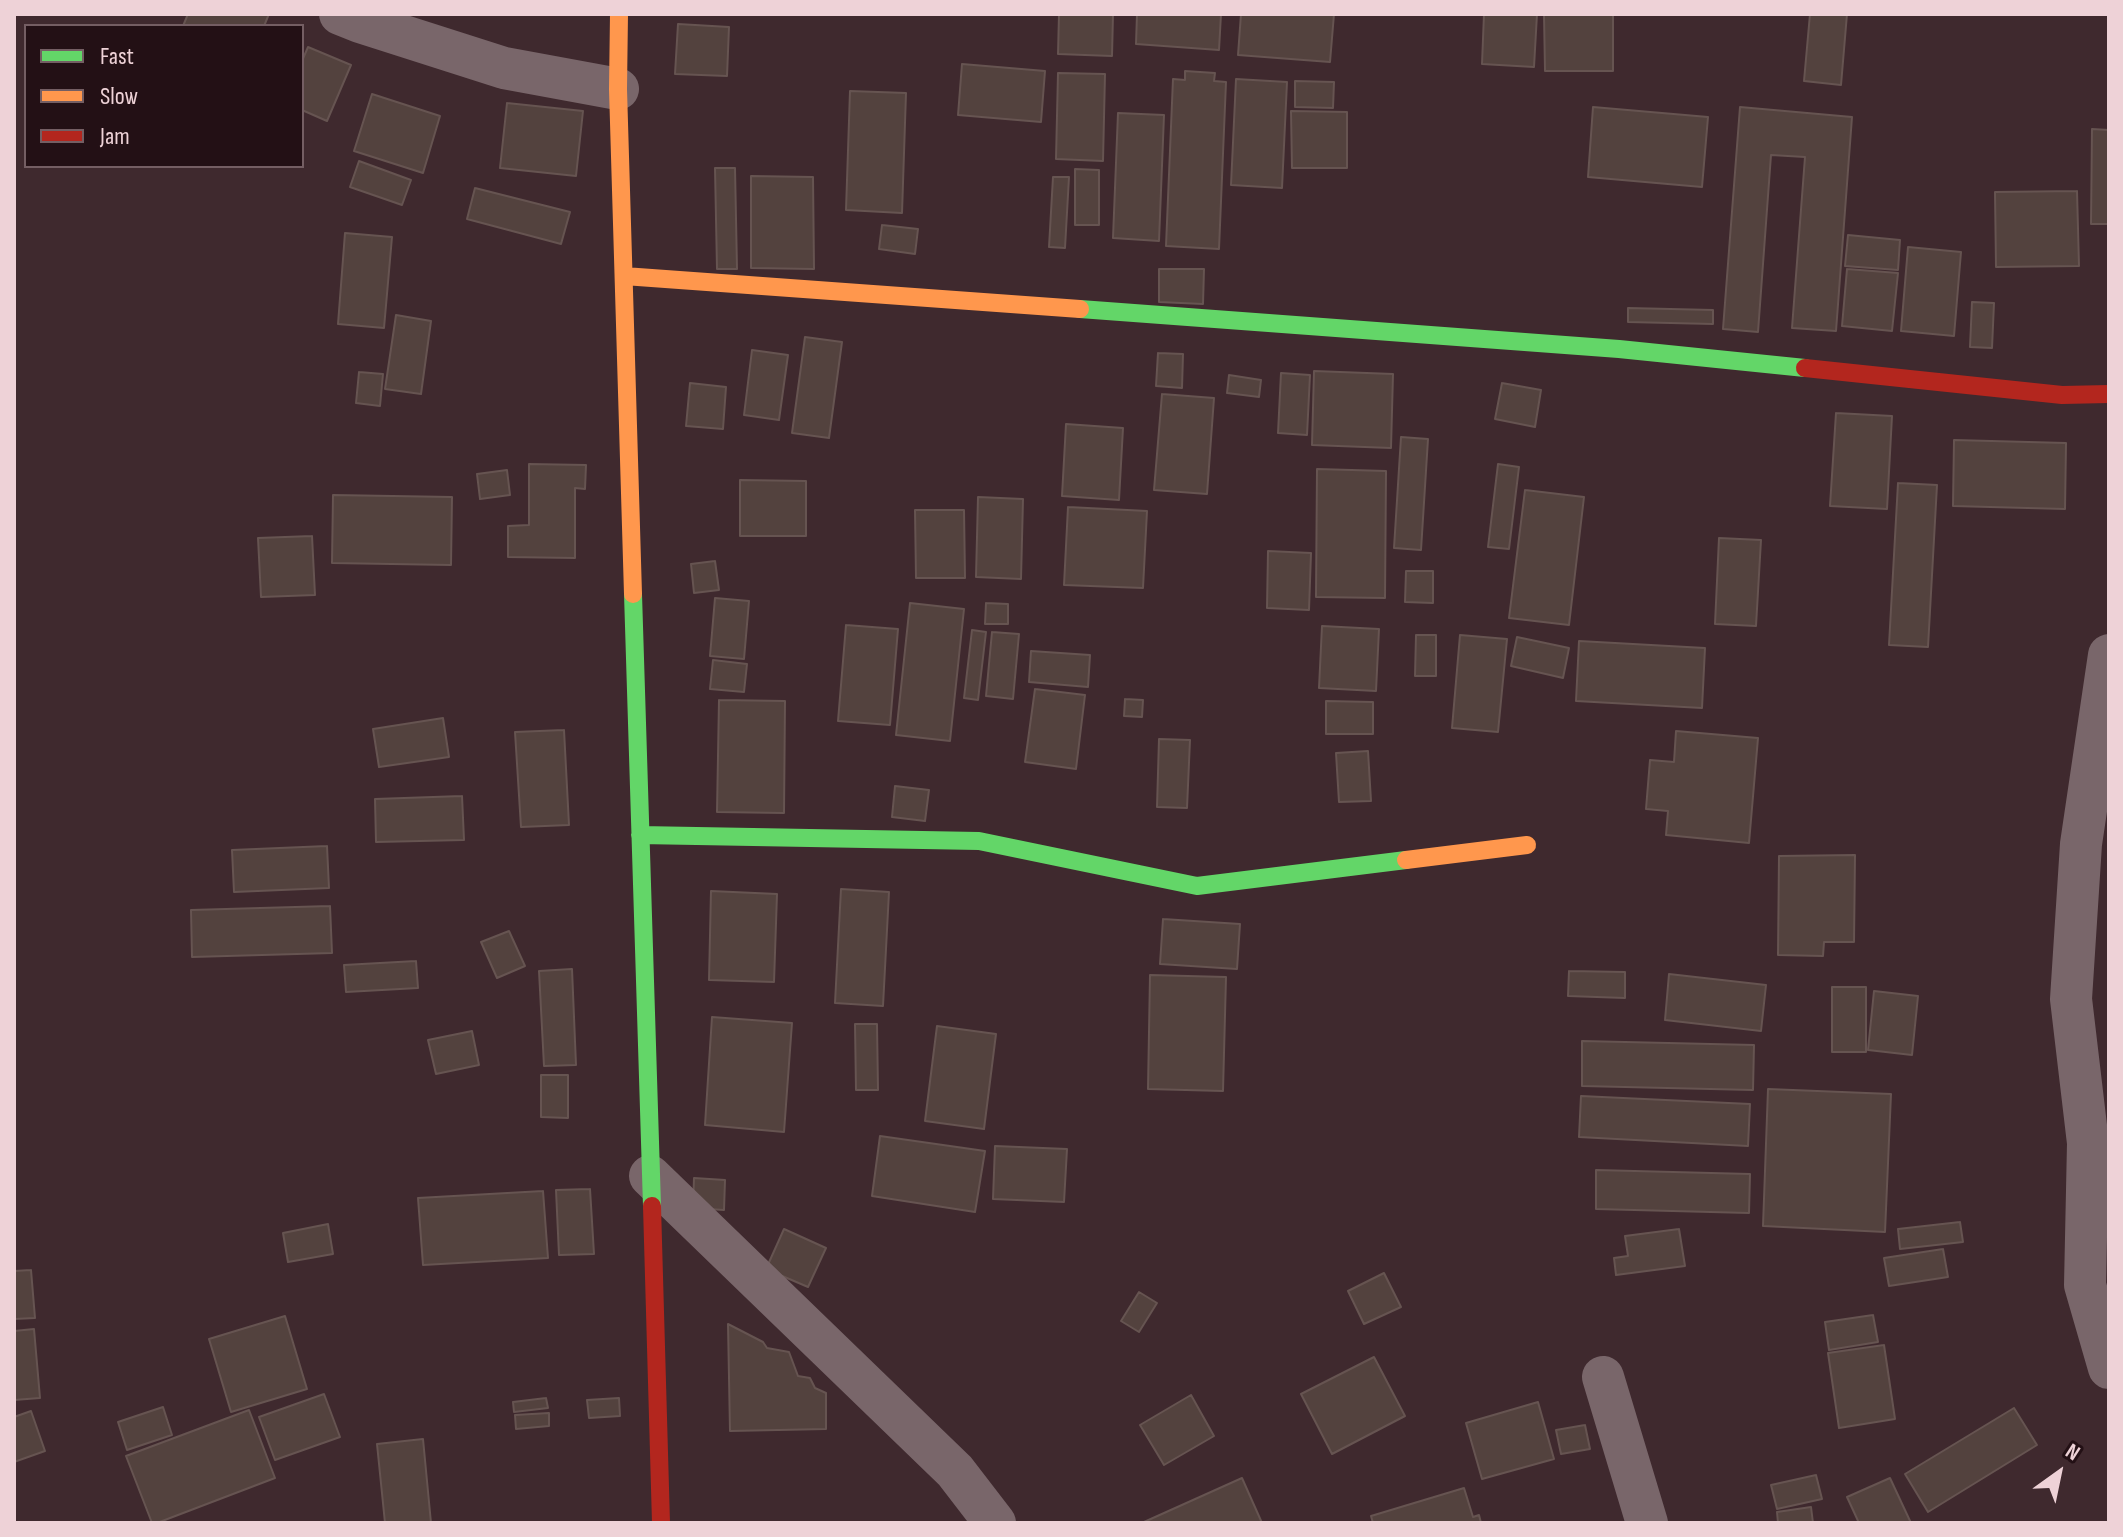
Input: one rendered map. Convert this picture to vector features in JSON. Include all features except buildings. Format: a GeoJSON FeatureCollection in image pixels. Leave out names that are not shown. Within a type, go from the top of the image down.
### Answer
{"type":"FeatureCollection","features":[{"type":"Feature","properties":{"kind":"street"},"geometry":{"type":"LineString","coordinates":[[340,14],[504,68],[618,89]]}},
{"type":"Feature","properties":{"kind":"street"},"geometry":{"type":"LineString","coordinates":[[619,14],[618,89],[661,1523]]}},
{"type":"Feature","properties":{"kind":"street"},"geometry":{"type":"LineString","coordinates":[[624,276],[1619,349],[2062,395],[2109,394]]}},
{"type":"Feature","properties":{"kind":"street"},"geometry":{"type":"LineString","coordinates":[[2109,655],[2081,844],[2071,999],[2088,1143],[2085,1285],[2109,1368]]}},
{"type":"Feature","properties":{"kind":"street"},"geometry":{"type":"LineString","coordinates":[[640,835],[979,841],[1197,886],[1527,845]]}},
{"type":"Feature","properties":{"kind":"street"},"geometry":{"type":"LineString","coordinates":[[650,1176],[955,1471],[995,1523]]}},
{"type":"Feature","properties":{"kind":"street"},"geometry":{"type":"LineString","coordinates":[[1603,1377],[1647,1523]]}},
{"type":"Feature","properties":{"kind":"traffic: fast"},"geometry":{"type":"LineString","coordinates":[[1080,309],[1619,349],[1805,368]]}},
{"type":"Feature","properties":{"kind":"traffic: fast"},"geometry":{"type":"LineString","coordinates":[[633,594],[652,1206]]}},
{"type":"Feature","properties":{"kind":"traffic: fast"},"geometry":{"type":"LineString","coordinates":[[640,835],[979,841],[1197,886],[1406,860]]}},
{"type":"Feature","properties":{"kind":"traffic: slow"},"geometry":{"type":"LineString","coordinates":[[619,14],[618,89],[633,594]]}},
{"type":"Feature","properties":{"kind":"traffic: slow"},"geometry":{"type":"LineString","coordinates":[[624,276],[1080,309]]}},
{"type":"Feature","properties":{"kind":"traffic: slow"},"geometry":{"type":"LineString","coordinates":[[1406,860],[1527,845]]}},
{"type":"Feature","properties":{"kind":"traffic: jam"},"geometry":{"type":"LineString","coordinates":[[1805,368],[2062,395],[2109,394]]}},
{"type":"Feature","properties":{"kind":"traffic: jam"},"geometry":{"type":"LineString","coordinates":[[652,1206],[661,1523]]}}]}
